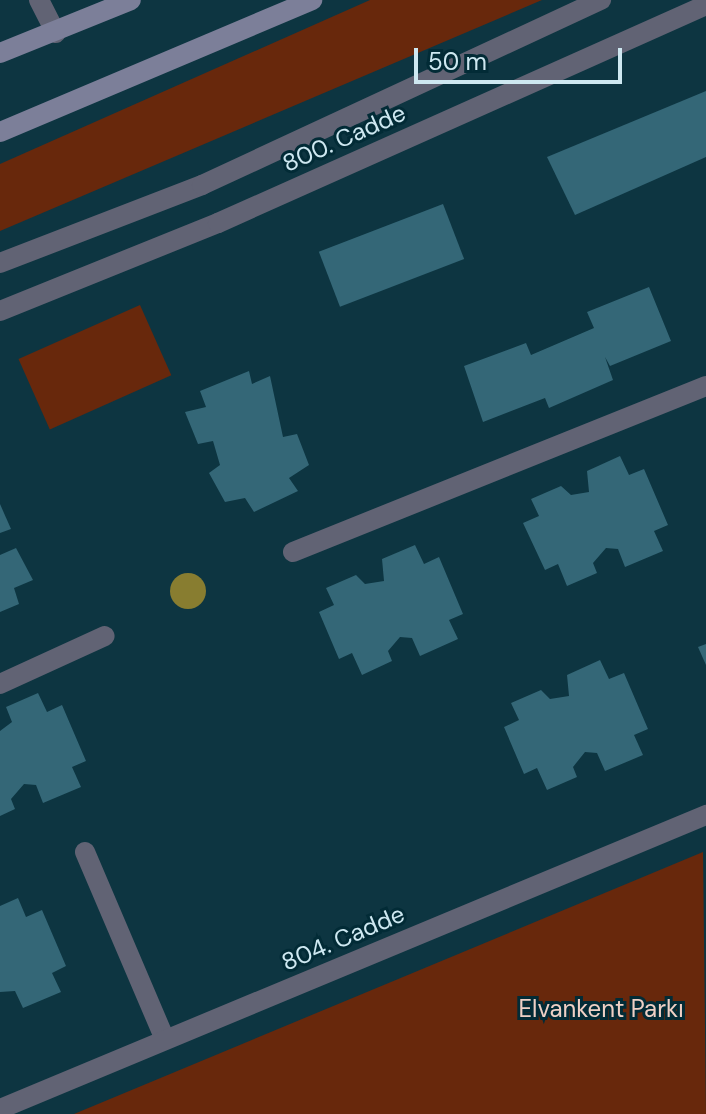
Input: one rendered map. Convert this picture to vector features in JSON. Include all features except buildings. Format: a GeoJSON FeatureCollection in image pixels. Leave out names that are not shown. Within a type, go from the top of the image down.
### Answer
{"type":"FeatureCollection","features":[{"type":"Feature","properties":{"kind":"main road"},"geometry":{"type":"LineString","coordinates":[[0,53],[56,33],[131,0]]}},
{"type":"Feature","properties":{"kind":"main road"},"geometry":{"type":"LineString","coordinates":[[0,132],[312,0]]}},
{"type":"Feature","properties":{"kind":"street"},"geometry":{"type":"LineString","coordinates":[[39,0],[56,33]]}},
{"type":"Feature","properties":{"kind":"street","name":"800. Cadde"},"geometry":{"type":"LineString","coordinates":[[0,263],[202,185],[601,0]]}},
{"type":"Feature","properties":{"kind":"street","name":"800. Cadde"},"geometry":{"type":"LineString","coordinates":[[0,311],[218,223],[706,5]]}},
{"type":"Feature","properties":{"kind":"street"},"geometry":{"type":"LineString","coordinates":[[293,552],[706,386]]}},
{"type":"Feature","properties":{"kind":"street"},"geometry":{"type":"LineString","coordinates":[[0,684],[105,636]]}},
{"type":"Feature","properties":{"kind":"street","name":"804. Cadde"},"geometry":{"type":"LineString","coordinates":[[0,1109],[706,815]]}},
{"type":"Feature","properties":{"kind":"street"},"geometry":{"type":"LineString","coordinates":[[85,852],[165,1040]]}},
{"type":"Feature","properties":{"kind":"green space"},"geometry":{"type":"Polygon","coordinates":[[[370,0],[542,0],[0,231],[0,164],[370,0]]]}},
{"type":"Feature","properties":{"kind":"green space"},"geometry":{"type":"Polygon","coordinates":[[[140,305],[171,375],[50,429],[18,359],[140,305]]]}},
{"type":"Feature","properties":{"kind":"green space","name":"Elvankent Parkı"},"geometry":{"type":"Polygon","coordinates":[[[703,852],[706,1114],[74,1114],[703,852]]]}},
{"type":"Feature","properties":{"kind":"shaded area"},"geometry":{"type":"Polygon","coordinates":[[[188,573],[201,578],[206,591],[201,604],[188,609],[175,604],[170,591],[175,578],[188,573]]]}}]}
